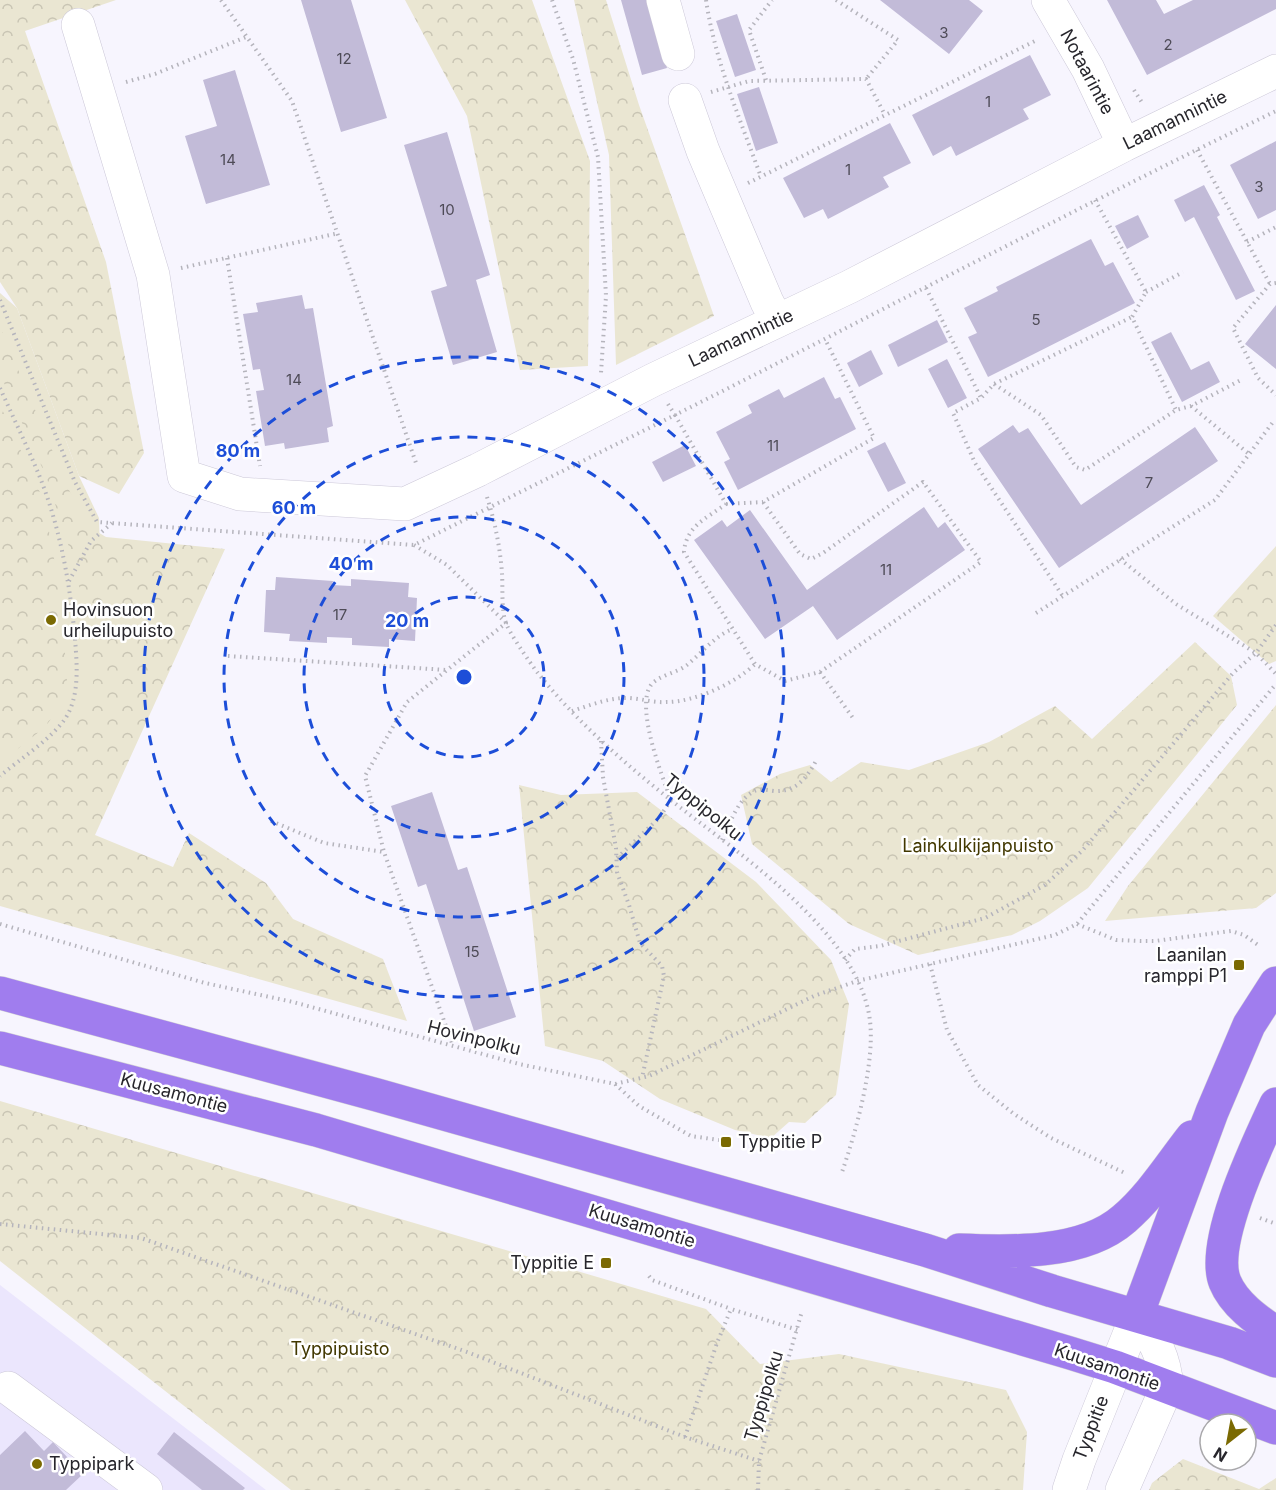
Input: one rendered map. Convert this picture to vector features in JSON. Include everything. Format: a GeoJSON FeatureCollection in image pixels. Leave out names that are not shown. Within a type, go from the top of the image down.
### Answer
{"type":"FeatureCollection","features":[{"type":"Feature","properties":{"kind":"highway"},"geometry":{"type":"LineString","coordinates":[[1137,1316],[1212,1112],[1250,1025],[1276,983]]}},
{"type":"Feature","properties":{"kind":"highway"},"geometry":{"type":"LineString","coordinates":[[0,993],[377,1095],[925,1250],[1229,1343],[1276,1360]]}},
{"type":"Feature","properties":{"kind":"highway","name":"Kuusamontie"},"geometry":{"type":"LineString","coordinates":[[0,1048],[328,1133],[1115,1367],[1276,1428]]}},
{"type":"Feature","properties":{"kind":"highway"},"geometry":{"type":"LineString","coordinates":[[1276,1104],[1245,1169],[1226,1233],[1221,1264],[1225,1282],[1239,1304],[1276,1333]]}},
{"type":"Feature","properties":{"kind":"highway"},"geometry":{"type":"LineString","coordinates":[[925,1250],[1032,1250],[1092,1238],[1123,1220],[1145,1198],[1212,1112]]}},
{"type":"Feature","properties":{"kind":"street"},"geometry":{"type":"LineString","coordinates":[[663,0],[678,54]]}},
{"type":"Feature","properties":{"kind":"street","name":"Notaarintie"},"geometry":{"type":"LineString","coordinates":[[1048,0],[1088,69],[1124,146]]}},
{"type":"Feature","properties":{"kind":"street"},"geometry":{"type":"LineString","coordinates":[[78,25],[153,275]]}},
{"type":"Feature","properties":{"kind":"street","name":"Laamannintie"},"geometry":{"type":"LineString","coordinates":[[153,275],[184,476],[240,494],[405,504],[478,470],[653,380],[849,287],[1276,71]]}},
{"type":"Feature","properties":{"kind":"street"},"geometry":{"type":"LineString","coordinates":[[685,100],[703,151],[777,321]]}},
{"type":"Feature","properties":{"kind":"street"},"geometry":{"type":"LineString","coordinates":[[1122,1490],[1167,1387],[1166,1371],[1160,1353],[1151,1333],[1137,1316]]}},
{"type":"Feature","properties":{"kind":"street","name":"Typpitie"},"geometry":{"type":"LineString","coordinates":[[1069,1490],[1115,1367],[1137,1316]]}},
{"type":"Feature","properties":{"kind":"street"},"geometry":{"type":"LineString","coordinates":[[8,1388],[146,1490]]}},
{"type":"Feature","properties":{"kind":"path"},"geometry":{"type":"LineString","coordinates":[[221,0],[292,101],[421,476]]}},
{"type":"Feature","properties":{"kind":"path"},"geometry":{"type":"LineString","coordinates":[[552,0],[573,58],[598,157],[606,296],[601,376]]}},
{"type":"Feature","properties":{"kind":"path"},"geometry":{"type":"LineString","coordinates":[[706,0],[710,26],[728,87],[761,177]]}},
{"type":"Feature","properties":{"kind":"path"},"geometry":{"type":"LineString","coordinates":[[766,80],[749,30],[772,0]]}},
{"type":"Feature","properties":{"kind":"path"},"geometry":{"type":"LineString","coordinates":[[836,0],[898,40],[866,79]]}},
{"type":"Feature","properties":{"kind":"path"},"geometry":{"type":"LineString","coordinates":[[98,90],[155,74],[246,37]]}},
{"type":"Feature","properties":{"kind":"path"},"geometry":{"type":"LineString","coordinates":[[722,196],[1043,37]]}},
{"type":"Feature","properties":{"kind":"path"},"geometry":{"type":"LineString","coordinates":[[685,100],[749,81],[866,79]]}},
{"type":"Feature","properties":{"kind":"path"},"geometry":{"type":"LineString","coordinates":[[866,79],[885,115]]}},
{"type":"Feature","properties":{"kind":"path"},"geometry":{"type":"LineString","coordinates":[[675,415],[1095,200],[1276,111]]}},
{"type":"Feature","properties":{"kind":"path"},"geometry":{"type":"LineString","coordinates":[[1197,150],[1270,284]]}},
{"type":"Feature","properties":{"kind":"path"},"geometry":{"type":"LineString","coordinates":[[1095,200],[1146,292]]}},
{"type":"Feature","properties":{"kind":"path"},"geometry":{"type":"LineString","coordinates":[[1247,242],[1276,227]]}},
{"type":"Feature","properties":{"kind":"path"},"geometry":{"type":"LineString","coordinates":[[153,275],[339,233]]}},
{"type":"Feature","properties":{"kind":"path"},"geometry":{"type":"LineString","coordinates":[[227,258],[261,473]]}},
{"type":"Feature","properties":{"kind":"path"},"geometry":{"type":"LineString","coordinates":[[1062,595],[975,463],[954,413],[981,398],[994,384],[1132,317],[1146,292],[1183,272]]}},
{"type":"Feature","properties":{"kind":"path"},"geometry":{"type":"LineString","coordinates":[[1276,283],[1270,284],[1233,328],[1258,378],[1276,395]]}},
{"type":"Feature","properties":{"kind":"path"},"geometry":{"type":"LineString","coordinates":[[926,288],[981,398]]}},
{"type":"Feature","properties":{"kind":"path"},"geometry":{"type":"LineString","coordinates":[[0,301],[75,482]]}},
{"type":"Feature","properties":{"kind":"path"},"geometry":{"type":"LineString","coordinates":[[1132,317],[1176,410]]}},
{"type":"Feature","properties":{"kind":"path"},"geometry":{"type":"LineString","coordinates":[[764,502],[800,554],[811,559],[823,553],[923,482],[981,562],[820,672],[785,681],[755,664],[684,552],[684,542],[691,529],[726,504],[764,502],[874,438],[825,339]]}},
{"type":"Feature","properties":{"kind":"path"},"geometry":{"type":"LineString","coordinates":[[994,384],[1041,415],[1076,467],[1085,470],[1176,410],[1191,406],[1243,379]]}},
{"type":"Feature","properties":{"kind":"path"},"geometry":{"type":"LineString","coordinates":[[653,380],[726,504]]}},
{"type":"Feature","properties":{"kind":"path"},"geometry":{"type":"LineString","coordinates":[[0,388],[40,477],[62,549],[77,666],[74,698],[65,718],[50,734],[0,776]]}},
{"type":"Feature","properties":{"kind":"path"},"geometry":{"type":"LineString","coordinates":[[1191,406],[1250,454]]}},
{"type":"Feature","properties":{"kind":"path"},"geometry":{"type":"LineString","coordinates":[[1036,613],[1215,500],[1273,422]]}},
{"type":"Feature","properties":{"kind":"path","name":"Typpipolku"},"geometry":{"type":"LineString","coordinates":[[478,470],[500,550],[506,623],[537,671],[572,711],[601,739],[671,800],[783,889],[838,949],[865,996],[870,1022],[870,1063],[842,1172]]}},
{"type":"Feature","properties":{"kind":"path"},"geometry":{"type":"LineString","coordinates":[[68,583],[91,542],[113,523]]}},
{"type":"Feature","properties":{"kind":"path"},"geometry":{"type":"LineString","coordinates":[[414,545],[447,565],[506,623],[406,702],[365,776],[384,852],[454,1047]]}},
{"type":"Feature","properties":{"kind":"path"},"geometry":{"type":"LineString","coordinates":[[1120,559],[1176,604],[1256,652],[1276,674]]}},
{"type":"Feature","properties":{"kind":"path"},"geometry":{"type":"LineString","coordinates":[[845,960],[855,949],[880,946],[985,918],[1046,885],[1082,851],[1234,672],[1256,652],[1276,625]]}},
{"type":"Feature","properties":{"kind":"path"},"geometry":{"type":"LineString","coordinates":[[616,858],[659,818],[671,800],[648,730],[647,701],[650,686],[659,679],[679,671],[721,633],[733,629]]}},
{"type":"Feature","properties":{"kind":"path"},"geometry":{"type":"LineString","coordinates":[[228,656],[447,670]]}},
{"type":"Feature","properties":{"kind":"path"},"geometry":{"type":"LineString","coordinates":[[572,711],[600,701],[630,698],[669,702],[704,693],[730,682],[755,664]]}},
{"type":"Feature","properties":{"kind":"path"},"geometry":{"type":"LineString","coordinates":[[820,672],[853,718]]}},
{"type":"Feature","properties":{"kind":"path"},"geometry":{"type":"LineString","coordinates":[[1258,945],[1244,935],[1230,931],[1155,941],[1116,940],[1077,924],[1276,684]]}},
{"type":"Feature","properties":{"kind":"path"},"geometry":{"type":"LineString","coordinates":[[601,739],[603,777],[616,858],[616,872],[640,943],[662,966],[664,976],[642,1078]]}},
{"type":"Feature","properties":{"kind":"path"},"geometry":{"type":"LineString","coordinates":[[722,840],[741,803],[752,792],[761,789],[789,791],[801,783],[816,761]]}},
{"type":"Feature","properties":{"kind":"path"},"geometry":{"type":"LineString","coordinates":[[271,821],[324,843],[384,852]]}},
{"type":"Feature","properties":{"kind":"path","name":"Hovinpolku"},"geometry":{"type":"LineString","coordinates":[[0,924],[205,983],[293,1002],[454,1047],[615,1084],[642,1078],[814,996],[857,981],[1055,935],[1077,924]]}},
{"type":"Feature","properties":{"kind":"path"},"geometry":{"type":"LineString","coordinates":[[930,964],[947,1030],[978,1085],[1014,1114],[1052,1138],[1131,1176]]}},
{"type":"Feature","properties":{"kind":"path"},"geometry":{"type":"LineString","coordinates":[[615,1084],[639,1106],[691,1136],[719,1140]]}},
{"type":"Feature","properties":{"kind":"path"},"geometry":{"type":"LineString","coordinates":[[1258,1217],[1276,1224]]}},
{"type":"Feature","properties":{"kind":"path"},"geometry":{"type":"LineString","coordinates":[[0,1224],[141,1239],[467,1352],[685,1437],[759,1461]]}},
{"type":"Feature","properties":{"kind":"path"},"geometry":{"type":"LineString","coordinates":[[649,1276],[652,1280],[731,1309],[798,1330]]}},
{"type":"Feature","properties":{"kind":"path"},"geometry":{"type":"LineString","coordinates":[[685,1437],[731,1309]]}},
{"type":"Feature","properties":{"kind":"path","name":"Typpipolku"},"geometry":{"type":"LineString","coordinates":[[758,1490],[759,1461],[802,1311]]}},
{"type":"Feature","properties":{"kind":"shaded area"},"geometry":{"type":"Polygon","coordinates":[[[0,1285],[266,1490],[0,1490],[0,1285]]]}},
{"type":"Feature","properties":{"kind":"green space"},"geometry":{"type":"Polygon","coordinates":[[[0,0],[116,0],[25,31],[106,262],[144,453],[119,494],[79,476],[17,308],[0,282],[0,0]]]}},
{"type":"Feature","properties":{"kind":"green space"},"geometry":{"type":"Polygon","coordinates":[[[405,0],[532,0],[590,161],[588,366],[520,370],[467,116],[405,0]]]}},
{"type":"Feature","properties":{"kind":"green space"},"geometry":{"type":"Polygon","coordinates":[[[574,0],[606,0],[639,105],[714,316],[616,365],[609,155],[574,0]]]}},
{"type":"Feature","properties":{"kind":"green space","name":"Hovinsuon urheilupuisto"},"geometry":{"type":"Polygon","coordinates":[[[0,293],[17,308],[79,476],[99,518],[105,722],[0,841],[0,293]]]}},
{"type":"Feature","properties":{"kind":"green space"},"geometry":{"type":"Polygon","coordinates":[[[0,327],[78,511],[91,528],[106,537],[225,549],[95,835],[173,867],[189,833],[266,883],[293,919],[383,959],[407,1021],[0,906],[0,786],[91,708],[94,669],[82,598],[69,547],[46,476],[0,374],[0,327]]]}},
{"type":"Feature","properties":{"kind":"green space"},"geometry":{"type":"Polygon","coordinates":[[[0,405],[43,499],[61,596],[68,696],[45,727],[0,763],[0,405]]]}},
{"type":"Feature","properties":{"kind":"green space"},"geometry":{"type":"Polygon","coordinates":[[[1276,546],[1276,661],[1269,664],[1213,616],[1276,546]]]}},
{"type":"Feature","properties":{"kind":"green space","name":"Lainkulkijanpuisto"},"geometry":{"type":"Polygon","coordinates":[[[1195,642],[1231,676],[1237,705],[1088,888],[1040,921],[1012,935],[918,955],[849,924],[752,844],[741,795],[780,774],[810,765],[831,782],[861,762],[909,770],[989,742],[1055,706],[1092,739],[1195,642]]]}},
{"type":"Feature","properties":{"kind":"green space"},"geometry":{"type":"Polygon","coordinates":[[[1276,705],[1276,893],[1256,908],[1105,921],[1128,886],[1276,705]]]}},
{"type":"Feature","properties":{"kind":"green space"},"geometry":{"type":"Polygon","coordinates":[[[519,785],[561,795],[637,792],[756,882],[831,960],[849,1004],[836,1095],[805,1123],[789,1122],[771,1138],[735,1130],[660,1099],[603,1061],[545,1046],[519,785]]]}},
{"type":"Feature","properties":{"kind":"green space","name":"Typpipuisto"},"geometry":{"type":"Polygon","coordinates":[[[0,1101],[706,1309],[760,1364],[839,1354],[1006,1390],[1027,1432],[1023,1490],[291,1490],[0,1261],[0,1101]]]}},
{"type":"Feature","properties":{"kind":"green space"},"geometry":{"type":"Polygon","coordinates":[[[1183,1459],[1198,1465],[1198,1472],[1216,1472],[1259,1489],[1276,1478],[1276,1490],[1149,1490],[1152,1483],[1183,1459]]]}},
{"type":"Feature","properties":{"kind":"building"},"geometry":{"type":"Polygon","coordinates":[[[301,0],[351,0],[387,118],[341,132],[301,0]]]}},
{"type":"Feature","properties":{"kind":"building"},"geometry":{"type":"Polygon","coordinates":[[[621,0],[648,0],[667,68],[642,75],[621,0]]]}},
{"type":"Feature","properties":{"kind":"building"},"geometry":{"type":"Polygon","coordinates":[[[880,0],[969,0],[983,11],[949,54],[880,0]]]}},
{"type":"Feature","properties":{"kind":"building"},"geometry":{"type":"Polygon","coordinates":[[[1107,0],[1156,0],[1164,14],[1193,0],[1276,0],[1276,9],[1147,75],[1107,0]]]}},
{"type":"Feature","properties":{"kind":"building"},"geometry":{"type":"Polygon","coordinates":[[[737,14],[756,70],[735,77],[716,21],[737,14]]]}},
{"type":"Feature","properties":{"kind":"building"},"geometry":{"type":"Polygon","coordinates":[[[1030,55],[1051,95],[1023,109],[1029,119],[956,156],[951,146],[933,156],[912,115],[1030,55]]]}},
{"type":"Feature","properties":{"kind":"building"},"geometry":{"type":"Polygon","coordinates":[[[235,70],[270,185],[206,204],[185,136],[217,126],[203,80],[235,70]]]}},
{"type":"Feature","properties":{"kind":"building"},"geometry":{"type":"Polygon","coordinates":[[[759,87],[778,143],[756,151],[737,94],[759,87]]]}},
{"type":"Feature","properties":{"kind":"building"},"geometry":{"type":"Polygon","coordinates":[[[890,123],[911,163],[883,177],[889,187],[828,219],[823,209],[804,218],[783,178],[890,123]]]}},
{"type":"Feature","properties":{"kind":"building"},"geometry":{"type":"Polygon","coordinates":[[[447,132],[490,275],[476,280],[497,352],[453,365],[431,291],[447,286],[404,145],[447,132]]]}},
{"type":"Feature","properties":{"kind":"building"},"geometry":{"type":"Polygon","coordinates":[[[1276,141],[1276,210],[1258,219],[1230,165],[1276,141]]]}},
{"type":"Feature","properties":{"kind":"building"},"geometry":{"type":"Polygon","coordinates":[[[1204,185],[1220,215],[1217,217],[1255,291],[1236,300],[1194,217],[1185,222],[1174,200],[1204,185]]]}},
{"type":"Feature","properties":{"kind":"building"},"geometry":{"type":"Polygon","coordinates":[[[1138,215],[1149,237],[1127,249],[1115,226],[1138,215]]]}},
{"type":"Feature","properties":{"kind":"building"},"geometry":{"type":"Polygon","coordinates":[[[1091,239],[1105,266],[1113,262],[1135,303],[988,377],[968,337],[977,333],[964,308],[998,291],[996,287],[1091,239]]]}},
{"type":"Feature","properties":{"kind":"building"},"geometry":{"type":"Polygon","coordinates":[[[302,295],[305,309],[313,308],[333,426],[327,428],[329,442],[285,449],[284,443],[265,446],[256,391],[264,390],[260,369],[253,370],[243,314],[258,312],[256,303],[302,295]]]}},
{"type":"Feature","properties":{"kind":"building"},"geometry":{"type":"Polygon","coordinates":[[[1276,305],[1276,369],[1245,344],[1276,305]]]}},
{"type":"Feature","properties":{"kind":"building"},"geometry":{"type":"Polygon","coordinates":[[[937,320],[948,342],[898,367],[888,345],[937,320]]]}},
{"type":"Feature","properties":{"kind":"building"},"geometry":{"type":"Polygon","coordinates":[[[1171,332],[1191,370],[1209,361],[1220,382],[1182,402],[1151,342],[1171,332]]]}},
{"type":"Feature","properties":{"kind":"building"},"geometry":{"type":"Polygon","coordinates":[[[871,350],[883,374],[859,387],[847,363],[871,350]]]}},
{"type":"Feature","properties":{"kind":"building"},"geometry":{"type":"Polygon","coordinates":[[[947,359],[967,398],[948,408],[928,369],[947,359]]]}},
{"type":"Feature","properties":{"kind":"building"},"geometry":{"type":"Polygon","coordinates":[[[824,377],[835,399],[840,397],[856,429],[738,490],[724,462],[730,459],[716,432],[752,413],[748,405],[779,389],[784,398],[824,377]]]}},
{"type":"Feature","properties":{"kind":"building"},"geometry":{"type":"Polygon","coordinates":[[[1013,425],[1019,433],[1028,428],[1081,505],[1195,427],[1218,461],[1059,568],[978,449],[1013,425]]]}},
{"type":"Feature","properties":{"kind":"building"},"geometry":{"type":"Polygon","coordinates":[[[885,442],[906,483],[888,492],[867,451],[885,442]]]}},
{"type":"Feature","properties":{"kind":"building"},"geometry":{"type":"Polygon","coordinates":[[[685,445],[696,466],[663,482],[652,462],[685,445]]]}},
{"type":"Feature","properties":{"kind":"building"},"geometry":{"type":"Polygon","coordinates":[[[924,507],[938,528],[945,522],[965,550],[837,640],[813,606],[765,639],[694,540],[722,520],[727,527],[750,510],[807,590],[924,507]]]}},
{"type":"Feature","properties":{"kind":"building"},"geometry":{"type":"Polygon","coordinates":[[[276,577],[333,581],[332,585],[351,586],[351,579],[409,583],[408,597],[417,598],[415,641],[389,639],[389,647],[352,645],[352,638],[327,637],[327,643],[289,641],[290,634],[264,632],[266,590],[275,590],[276,577]]]}},
{"type":"Feature","properties":{"kind":"building"},"geometry":{"type":"Polygon","coordinates":[[[432,792],[458,870],[467,867],[516,1017],[474,1031],[426,884],[418,887],[391,806],[432,792]]]}},
{"type":"Feature","properties":{"kind":"building","name":"Typpipark"},"geometry":{"type":"Polygon","coordinates":[[[25,1431],[44,1451],[53,1442],[83,1474],[66,1490],[0,1490],[0,1455],[25,1431]]]}},
{"type":"Feature","properties":{"kind":"building"},"geometry":{"type":"Polygon","coordinates":[[[174,1432],[245,1488],[243,1490],[202,1490],[157,1454],[174,1432]]]}},
{"type":"Feature","properties":{"kind":"place","name":"Hovinsuon urheilupuisto"},"geometry":{"type":"Point","coordinates":[51,620]}},
{"type":"Feature","properties":{"kind":"place","name":"Laanilan ramppi P1"},"geometry":{"type":"Point","coordinates":[1239,965]}},
{"type":"Feature","properties":{"kind":"place","name":"Typpitie P"},"geometry":{"type":"Point","coordinates":[726,1142]}},
{"type":"Feature","properties":{"kind":"place","name":"Typpitie E"},"geometry":{"type":"Point","coordinates":[606,1263]}},
{"type":"Feature","properties":{"kind":"place","name":"Typpipark"},"geometry":{"type":"Point","coordinates":[37,1464]}}]}
